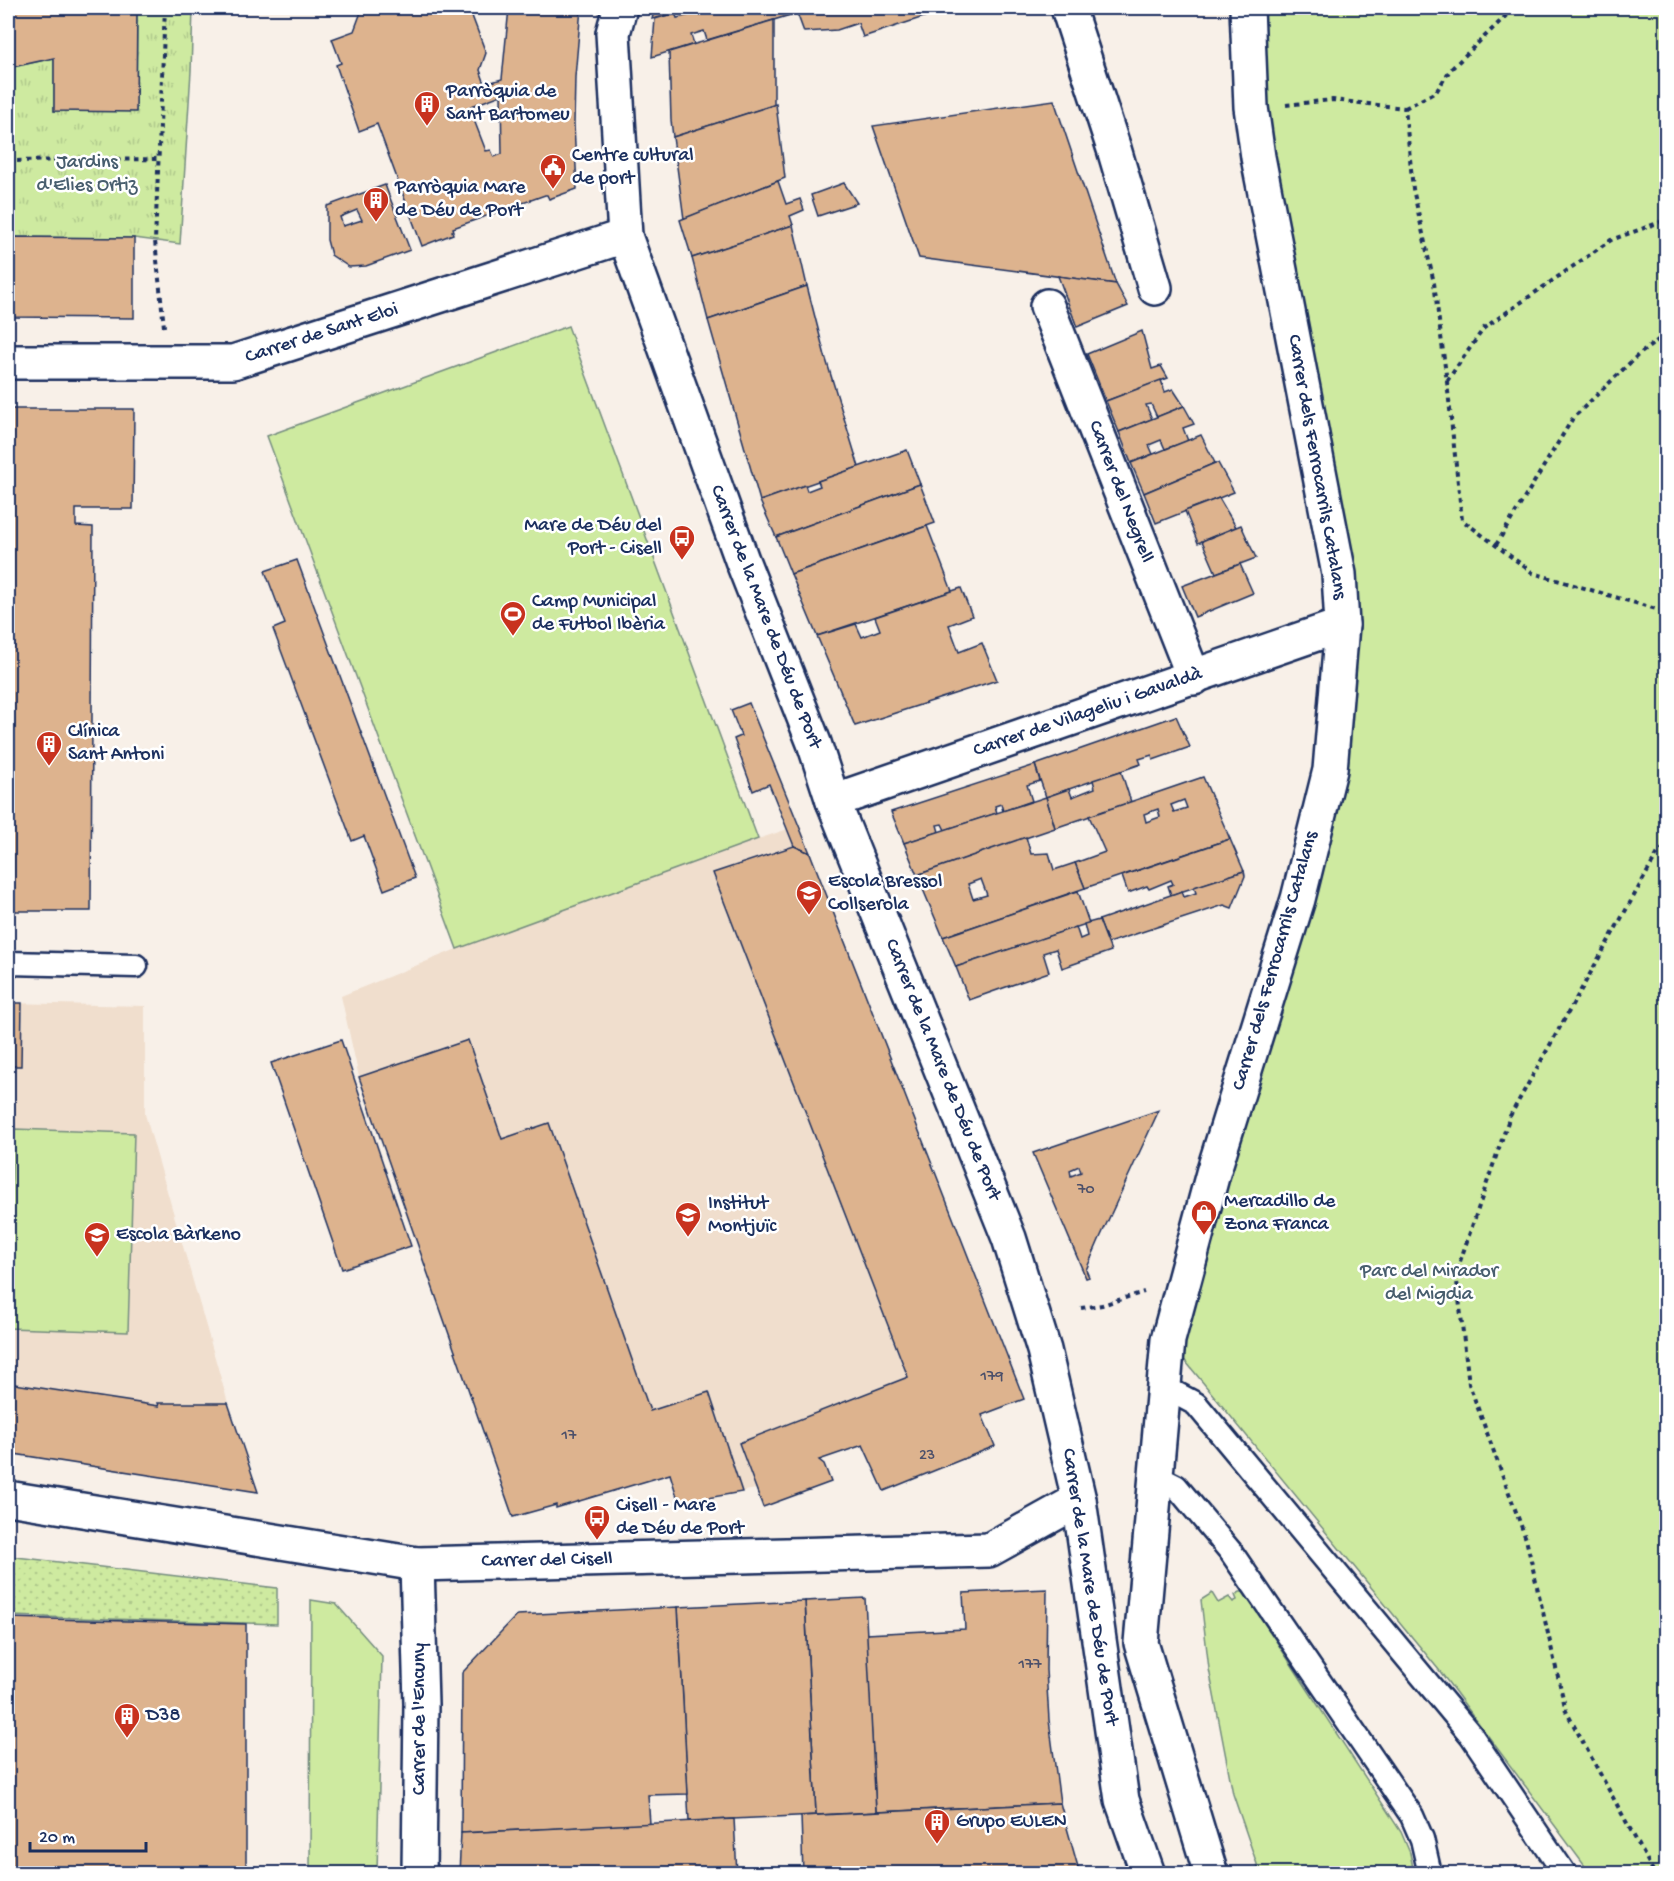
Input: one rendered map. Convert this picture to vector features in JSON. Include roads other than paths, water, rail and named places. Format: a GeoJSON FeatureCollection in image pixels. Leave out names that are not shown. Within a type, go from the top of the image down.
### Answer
{"type":"FeatureCollection","features":[{"type":"Feature","properties":{"kind":"street","name":"Carrer de la Mare de Déu de Port"},"geometry":{"type":"LineString","coordinates":[[620,8],[613,33],[625,236],[742,560],[814,743],[834,801],[1009,1238],[1044,1350],[1079,1500],[1122,1800],[1148,1874]]}},
{"type":"Feature","properties":{"kind":"street"},"geometry":{"type":"LineString","coordinates":[[1068,8],[1114,149],[1155,288]]}},
{"type":"Feature","properties":{"kind":"street","name":"Carrer dels Ferrocarrils Catalans"},"geometry":{"type":"LineString","coordinates":[[1164,1386],[1168,1340],[1213,1173],[1301,888],[1330,770],[1342,625],[1339,574],[1258,157],[1251,107],[1247,8]]}},
{"type":"Feature","properties":{"kind":"street","name":"Carrer de Sant Eloi"},"geometry":{"type":"LineString","coordinates":[[8,362],[233,362],[625,236]]}},
{"type":"Feature","properties":{"kind":"street","name":"Carrer del Negrell"},"geometry":{"type":"LineString","coordinates":[[1047,306],[1194,678]]}},
{"type":"Feature","properties":{"kind":"street","name":"Carrer de Vilageliu i Gavaldà"},"geometry":{"type":"LineString","coordinates":[[834,801],[1342,625]]}},
{"type":"Feature","properties":{"kind":"street"},"geometry":{"type":"LineString","coordinates":[[1164,1386],[1141,1643],[1210,1874]]}},
{"type":"Feature","properties":{"kind":"street","name":"Carrer del Cisell"},"geometry":{"type":"LineString","coordinates":[[8,1498],[417,1564],[988,1550],[1079,1500]]}},
{"type":"Feature","properties":{"kind":"street","name":"Carrer de l'Encuny"},"geometry":{"type":"LineString","coordinates":[[417,1564],[421,1704],[419,1874]]}},
{"type":"Feature","properties":{"kind":"lane"},"geometry":{"type":"LineString","coordinates":[[8,963],[136,966]]}},
{"type":"Feature","properties":{"kind":"lane"},"geometry":{"type":"LineString","coordinates":[[1164,1386],[1196,1404],[1471,1735],[1565,1874]]}},
{"type":"Feature","properties":{"kind":"lane"},"geometry":{"type":"LineString","coordinates":[[1156,1476],[1176,1486],[1231,1552],[1412,1816],[1422,1839],[1430,1874]]}},
{"type":"Feature","properties":{"kind":"place","name":"Parròquia de Sant Bartomeu"},"geometry":{"type":"Point","coordinates":[427,127]}},
{"type":"Feature","properties":{"kind":"place","name":"Centre cultural de port"},"geometry":{"type":"Point","coordinates":[553,190]}},
{"type":"Feature","properties":{"kind":"place","name":"Parròquia Mare de Déu de Port"},"geometry":{"type":"Point","coordinates":[376,223]}},
{"type":"Feature","properties":{"kind":"place","name":"Mare de Déu del Port - Cisell"},"geometry":{"type":"Point","coordinates":[682,561]}},
{"type":"Feature","properties":{"kind":"place","name":"Camp Municipal de Futbol Ibèria"},"geometry":{"type":"Point","coordinates":[513,637]}},
{"type":"Feature","properties":{"kind":"place","name":"Clínica Sant Antoni"},"geometry":{"type":"Point","coordinates":[49,767]}},
{"type":"Feature","properties":{"kind":"place","name":"Escola Bressol Collserola"},"geometry":{"type":"Point","coordinates":[809,916]}},
{"type":"Feature","properties":{"kind":"place","name":"Mercadillo de Zona Franca"},"geometry":{"type":"Point","coordinates":[1204,1236]}},
{"type":"Feature","properties":{"kind":"place","name":"Institut Montjuïc"},"geometry":{"type":"Point","coordinates":[688,1238]}},
{"type":"Feature","properties":{"kind":"place","name":"Escola Bàrkeno"},"geometry":{"type":"Point","coordinates":[97,1258]}},
{"type":"Feature","properties":{"kind":"place","name":"Cisell - Mare de Déu de Port"},"geometry":{"type":"Point","coordinates":[597,1541]}},
{"type":"Feature","properties":{"kind":"place","name":"D38"},"geometry":{"type":"Point","coordinates":[127,1739]}},
{"type":"Feature","properties":{"kind":"place","name":"Grupo EULEN"},"geometry":{"type":"Point","coordinates":[937,1845]}},
{"type":"Feature","properties":{"kind":"park label","name":"Jardins d'Elies Ortiz"},"geometry":{"type":"Point","coordinates":[87,174]}},
{"type":"Feature","properties":{"kind":"park label","name":"Parc del Mirador del Migdia"},"geometry":{"type":"Point","coordinates":[1429,1284]}}]}
